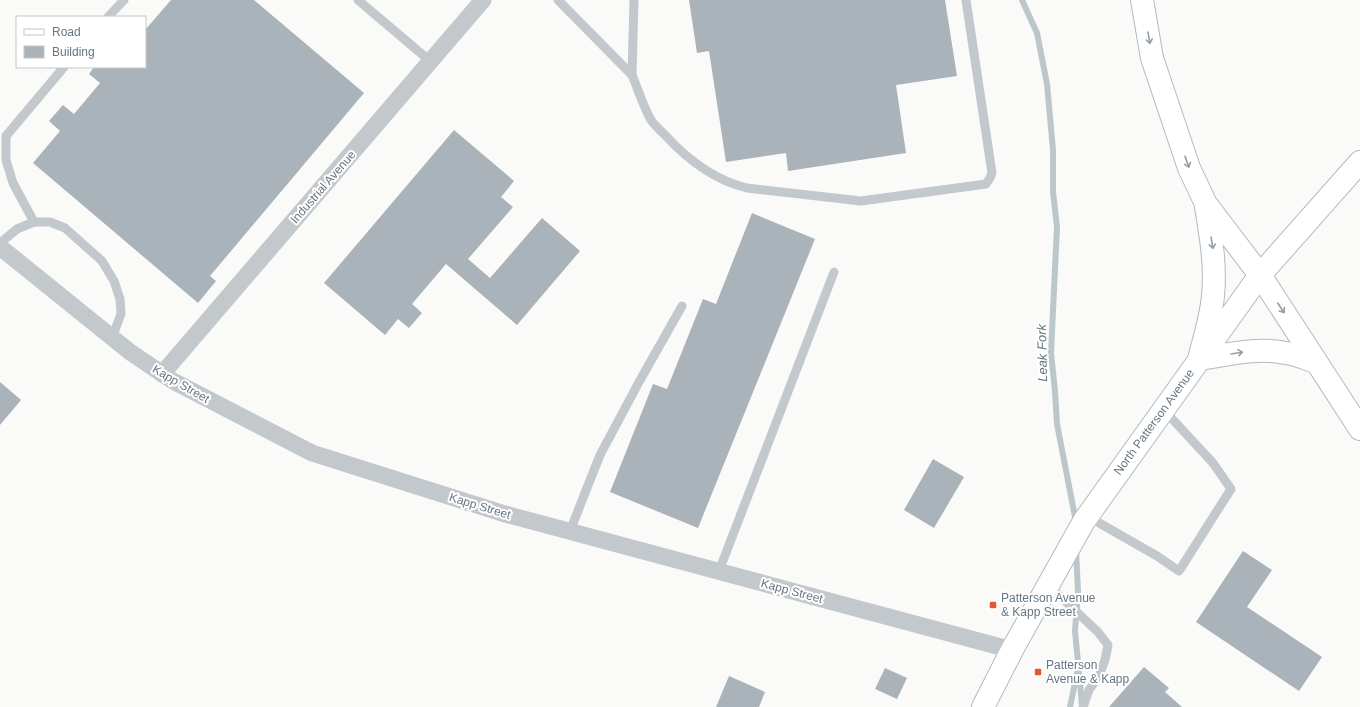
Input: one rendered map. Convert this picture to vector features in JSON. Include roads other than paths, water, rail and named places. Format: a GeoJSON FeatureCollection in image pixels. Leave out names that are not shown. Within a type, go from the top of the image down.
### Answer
{"type":"FeatureCollection","features":[{"type":"Feature","properties":{"kind":"main road"},"geometry":{"type":"LineString","coordinates":[[1142,0],[1152,58],[1189,168],[1206,204],[1260,275],[1360,429]]}},
{"type":"Feature","properties":{"kind":"main road","name":"North Patterson Avenue"},"geometry":{"type":"LineString","coordinates":[[984,707],[1012,650],[1087,516],[1260,275],[1360,162]]}},
{"type":"Feature","properties":{"kind":"main road"},"geometry":{"type":"LineString","coordinates":[[1206,204],[1213,249],[1214,276],[1210,315],[1199,359],[1252,351],[1274,351],[1288,353],[1316,362]]}},
{"type":"Feature","properties":{"kind":"street","name":"Industrial Avenue"},"geometry":{"type":"LineString","coordinates":[[162,374],[483,0]]}},
{"type":"Feature","properties":{"kind":"street","name":"Kapp Street"},"geometry":{"type":"LineString","coordinates":[[0,247],[112,338],[162,374],[312,453],[505,514],[1012,650]]}},
{"type":"Feature","properties":{"kind":"lane"},"geometry":{"type":"LineString","coordinates":[[109,16],[124,0]]}},
{"type":"Feature","properties":{"kind":"lane"},"geometry":{"type":"LineString","coordinates":[[358,0],[430,61]]}},
{"type":"Feature","properties":{"kind":"lane"},"geometry":{"type":"LineString","coordinates":[[558,0],[632,75],[652,121],[681,152],[697,165],[736,186],[861,201],[986,184],[990,178],[992,173],[966,0]]}},
{"type":"Feature","properties":{"kind":"lane"},"geometry":{"type":"LineString","coordinates":[[632,75],[634,0]]}},
{"type":"Feature","properties":{"kind":"lane"},"geometry":{"type":"LineString","coordinates":[[34,222],[13,183],[6,160],[6,136],[63,68]]}},
{"type":"Feature","properties":{"kind":"lane"},"geometry":{"type":"LineString","coordinates":[[0,243],[17,229],[34,222],[50,222],[65,228],[102,261],[114,281],[120,298],[121,314],[112,338]]}},
{"type":"Feature","properties":{"kind":"lane"},"geometry":{"type":"LineString","coordinates":[[719,571],[834,272]]}},
{"type":"Feature","properties":{"kind":"lane"},"geometry":{"type":"LineString","coordinates":[[570,531],[600,455],[682,306]]}},
{"type":"Feature","properties":{"kind":"lane"},"geometry":{"type":"LineString","coordinates":[[1087,516],[1157,556],[1179,571],[1231,489],[1213,463],[1163,409]]}},
{"type":"Feature","properties":{"kind":"lane"},"geometry":{"type":"LineString","coordinates":[[1048,585],[1098,632],[1108,645],[1105,660],[1098,676],[1088,690],[1083,707]]}},
{"type":"Feature","properties":{"kind":"waterway","name":"Leak Fork"},"geometry":{"type":"LineString","coordinates":[[1022,0],[1037,33],[1047,84],[1053,150],[1053,192],[1057,227],[1051,353],[1057,424],[1076,522]]}},
{"type":"Feature","properties":{"kind":"waterway","name":"Leak Fork"},"geometry":{"type":"LineString","coordinates":[[1076,549],[1078,592],[1075,631],[1082,705]]}},
{"type":"Feature","properties":{"kind":"waterway"},"geometry":{"type":"LineString","coordinates":[[1070,707],[1077,673]]}},
{"type":"Feature","properties":{"kind":"place","name":"Patterson Avenue & Kapp Street"},"geometry":{"type":"Point","coordinates":[993,605]}},
{"type":"Feature","properties":{"kind":"place","name":"Patterson Avenue & Kapp"},"geometry":{"type":"Point","coordinates":[1038,672]}}]}
